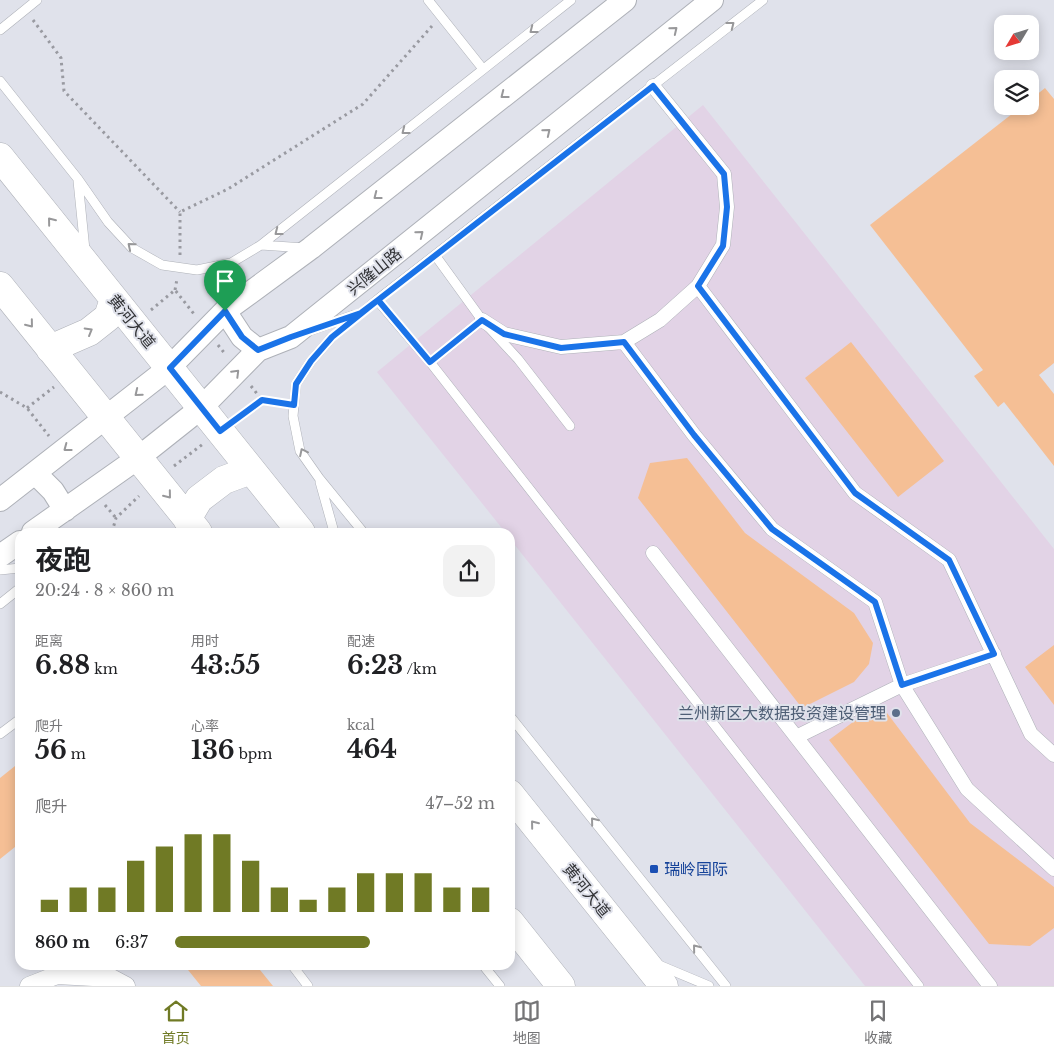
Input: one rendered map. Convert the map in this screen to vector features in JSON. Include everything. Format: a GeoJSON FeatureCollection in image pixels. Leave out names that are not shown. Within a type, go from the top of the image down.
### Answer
{"type":"FeatureCollection","features":[{"type":"Feature","properties":{"kind":"main road","name":"黄河大道"},"geometry":{"type":"LineString","coordinates":[[0,158],[298,528]]}},
{"type":"Feature","properties":{"kind":"main road"},"geometry":{"type":"LineString","coordinates":[[0,286],[193,526]]}},
{"type":"Feature","properties":{"kind":"main road"},"geometry":{"type":"LineString","coordinates":[[50,348],[89,332],[108,317],[114,299]]}},
{"type":"Feature","properties":{"kind":"main road"},"geometry":{"type":"LineString","coordinates":[[193,526],[199,499],[224,480],[251,470]]}},
{"type":"Feature","properties":{"kind":"main road","name":"黄河大道"},"geometry":{"type":"LineString","coordinates":[[515,800],[664,986]]}},
{"type":"Feature","properties":{"kind":"main road"},"geometry":{"type":"LineString","coordinates":[[515,931],[528,953],[561,986]]}},
{"type":"Feature","properties":{"kind":"street"},"geometry":{"type":"LineString","coordinates":[[0,500],[170,368],[225,311],[311,248],[625,0]]}},
{"type":"Feature","properties":{"kind":"street","name":"兴隆山路"},"geometry":{"type":"LineString","coordinates":[[39,528],[138,458],[202,408],[258,350],[291,337],[712,0]]}},
{"type":"Feature","properties":{"kind":"street"},"geometry":{"type":"LineString","coordinates":[[482,320],[504,334],[561,348],[624,342],[660,320],[698,286],[723,246],[727,207],[724,174],[653,86]]}},
{"type":"Feature","properties":{"kind":"street"},"geometry":{"type":"LineString","coordinates":[[698,286],[855,493],[949,560],[1031,734],[1054,755]]}},
{"type":"Feature","properties":{"kind":"street"},"geometry":{"type":"LineString","coordinates":[[225,311],[242,337],[258,350]]}},
{"type":"Feature","properties":{"kind":"street"},"geometry":{"type":"LineString","coordinates":[[624,342],[694,435],[772,529],[875,602],[902,685],[967,790],[1054,869]]}},
{"type":"Feature","properties":{"kind":"street"},"geometry":{"type":"LineString","coordinates":[[35,473],[53,490],[65,510]]}},
{"type":"Feature","properties":{"kind":"street"},"geometry":{"type":"LineString","coordinates":[[0,556],[15,546]]}},
{"type":"Feature","properties":{"kind":"street"},"geometry":{"type":"LineString","coordinates":[[653,553],[990,986]]}},
{"type":"Feature","properties":{"kind":"street"},"geometry":{"type":"LineString","coordinates":[[796,737],[902,685],[994,654]]}},
{"type":"Feature","properties":{"kind":"street"},"geometry":{"type":"LineString","coordinates":[[29,986],[57,975],[111,978],[126,986]]}},
{"type":"Feature","properties":{"kind":"lane"},"geometry":{"type":"LineString","coordinates":[[0,30],[37,0]]}},
{"type":"Feature","properties":{"kind":"lane"},"geometry":{"type":"LineString","coordinates":[[428,0],[483,70]]}},
{"type":"Feature","properties":{"kind":"lane"},"geometry":{"type":"LineString","coordinates":[[0,82],[78,179],[108,222],[132,248],[162,264],[197,270],[231,263],[261,246],[571,0]]}},
{"type":"Feature","properties":{"kind":"lane"},"geometry":{"type":"LineString","coordinates":[[360,528],[319,478],[300,451],[293,416],[296,384],[311,361],[332,337],[361,313],[763,0]]}},
{"type":"Feature","properties":{"kind":"lane"},"geometry":{"type":"LineString","coordinates":[[78,179],[86,265]]}},
{"type":"Feature","properties":{"kind":"lane"},"geometry":{"type":"LineString","coordinates":[[261,246],[311,248]]}},
{"type":"Feature","properties":{"kind":"lane"},"geometry":{"type":"LineString","coordinates":[[435,255],[482,320],[518,360],[570,426]]}},
{"type":"Feature","properties":{"kind":"lane"},"geometry":{"type":"LineString","coordinates":[[378,300],[430,362],[920,986]]}},
{"type":"Feature","properties":{"kind":"lane"},"geometry":{"type":"LineString","coordinates":[[291,337],[361,313]]}},
{"type":"Feature","properties":{"kind":"lane"},"geometry":{"type":"LineString","coordinates":[[430,362],[482,320]]}},
{"type":"Feature","properties":{"kind":"lane"},"geometry":{"type":"LineString","coordinates":[[319,478],[333,528]]}},
{"type":"Feature","properties":{"kind":"lane"},"geometry":{"type":"LineString","coordinates":[[0,570],[15,568]]}},
{"type":"Feature","properties":{"kind":"lane"},"geometry":{"type":"LineString","coordinates":[[0,604],[15,592]]}},
{"type":"Feature","properties":{"kind":"lane"},"geometry":{"type":"LineString","coordinates":[[0,734],[15,722]]}},
{"type":"Feature","properties":{"kind":"lane"},"geometry":{"type":"LineString","coordinates":[[515,722],[726,986]]}},
{"type":"Feature","properties":{"kind":"lane"},"geometry":{"type":"LineString","coordinates":[[641,958],[709,986]]}},
{"type":"Feature","properties":{"kind":"lane"},"geometry":{"type":"LineString","coordinates":[[296,970],[308,986]]}},
{"type":"Feature","properties":{"kind":"lane"},"geometry":{"type":"LineString","coordinates":[[487,970],[500,986]]}},
{"type":"Feature","properties":{"kind":"path"},"geometry":{"type":"LineString","coordinates":[[25,10],[61,58],[64,91],[180,212],[180,267]]}},
{"type":"Feature","properties":{"kind":"path"},"geometry":{"type":"LineString","coordinates":[[180,212],[228,189],[363,104],[441,17]]}},
{"type":"Feature","properties":{"kind":"path"},"geometry":{"type":"LineString","coordinates":[[113,528],[116,518],[156,480],[262,400],[294,405]]}},
{"type":"Feature","properties":{"kind":"shaded area"},"geometry":{"type":"Polygon","coordinates":[[[703,105],[1054,549],[1054,986],[865,986],[515,545],[515,528],[502,528],[377,372],[703,105]]]}},
{"type":"Feature","properties":{"kind":"building"},"geometry":{"type":"Polygon","coordinates":[[[1045,88],[1054,99],[1054,363],[1039,375],[1054,394],[1054,466],[1004,402],[998,407],[974,376],[983,370],[870,225],[1011,115],[1039,115],[1039,93],[1045,88]]]}},
{"type":"Feature","properties":{"kind":"building"},"geometry":{"type":"Polygon","coordinates":[[[851,342],[944,461],[898,497],[805,378],[851,342]]]}},
{"type":"Feature","properties":{"kind":"building"},"geometry":{"type":"Polygon","coordinates":[[[687,458],[745,533],[854,613],[873,643],[869,664],[854,682],[802,708],[638,498],[650,463],[687,458]]]}},
{"type":"Feature","properties":{"kind":"building"},"geometry":{"type":"Polygon","coordinates":[[[1054,645],[1054,705],[1025,667],[1054,645]]]}},
{"type":"Feature","properties":{"kind":"building"},"geometry":{"type":"Polygon","coordinates":[[[881,705],[970,823],[1054,887],[1054,928],[1030,946],[989,944],[829,740],[865,713],[881,705]]]}},
{"type":"Feature","properties":{"kind":"building"},"geometry":{"type":"Polygon","coordinates":[[[15,766],[15,847],[0,859],[0,778],[15,766]]]}},
{"type":"Feature","properties":{"kind":"building"},"geometry":{"type":"Polygon","coordinates":[[[188,970],[260,970],[273,986],[201,986],[188,970]]]}},
{"type":"Feature","properties":{"kind":"place","name":"兰州新区大数据投资建设管理"},"geometry":{"type":"Point","coordinates":[896,713]}},
{"type":"Feature","properties":{"kind":"place","name":"瑞岭国际"},"geometry":{"type":"Point","coordinates":[654,869]}},
{"type":"Feature","properties":{"kind":"route"},"geometry":{"type":"LineString","coordinates":[[653,86],[724,174],[727,207],[723,246],[698,286],[855,493],[949,560],[994,654],[902,685],[875,602],[772,529],[694,435],[624,342],[561,348],[504,334],[482,320],[430,362],[378,300],[332,337],[311,361],[296,384],[294,405],[262,400],[220,431],[170,368],[225,311],[242,337],[258,350],[361,313],[653,86]]}}]}
